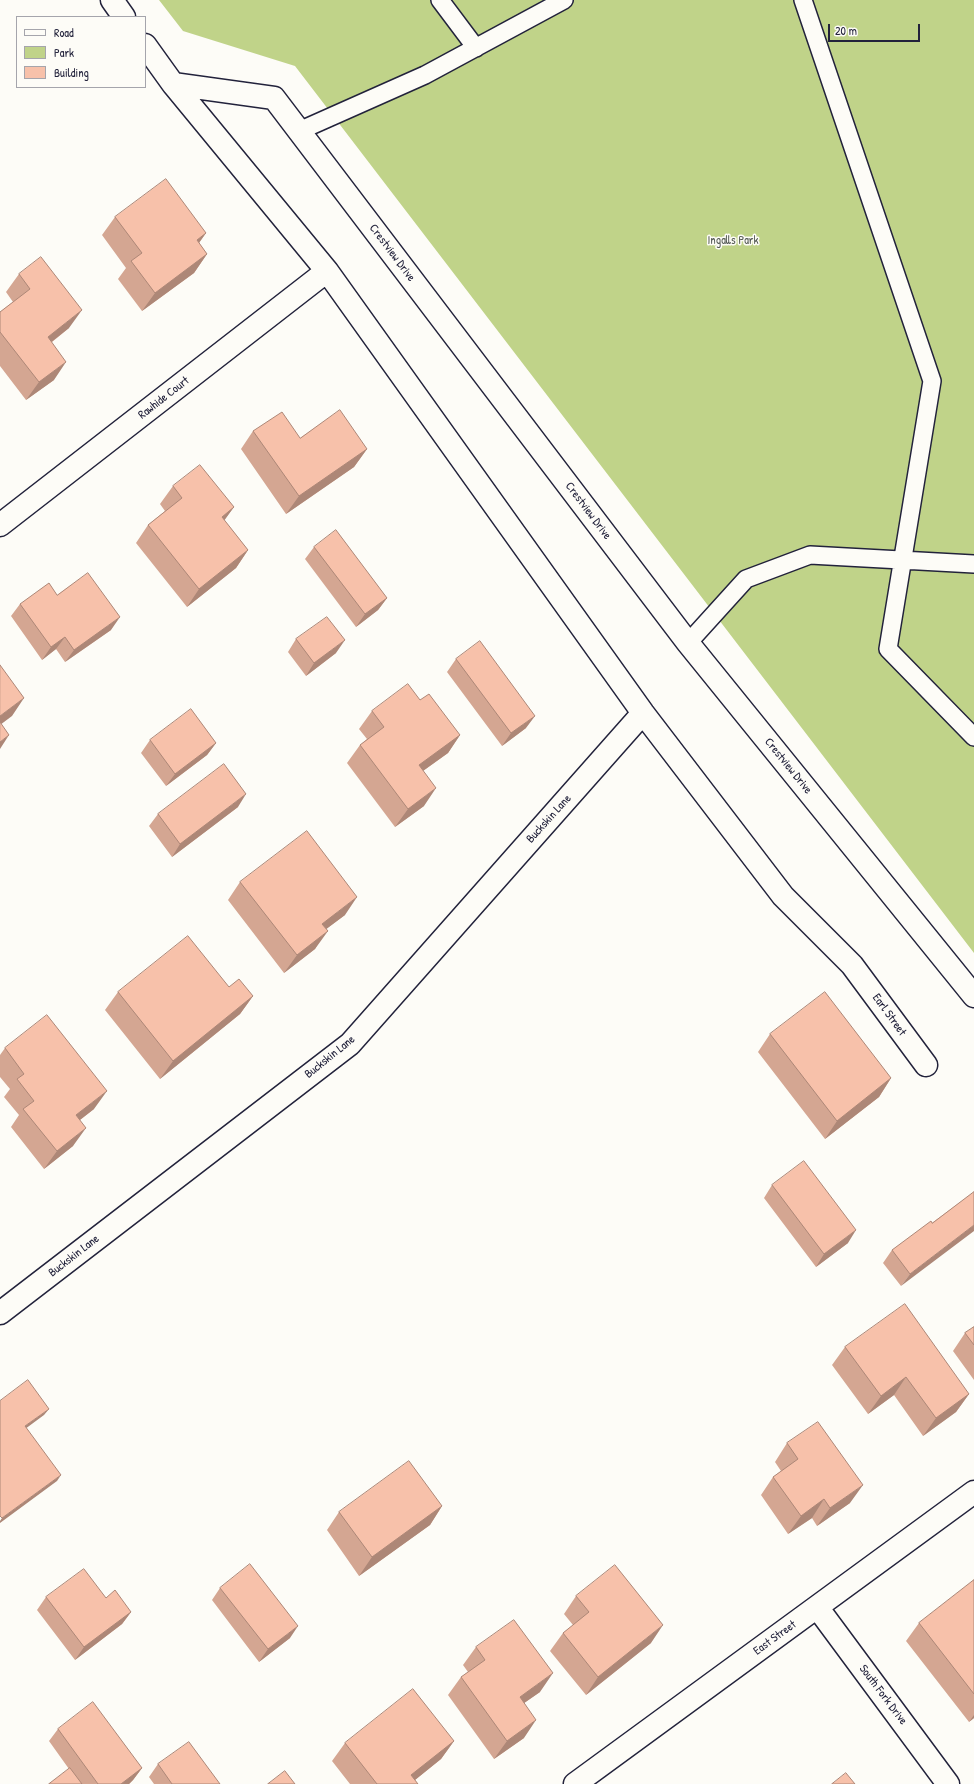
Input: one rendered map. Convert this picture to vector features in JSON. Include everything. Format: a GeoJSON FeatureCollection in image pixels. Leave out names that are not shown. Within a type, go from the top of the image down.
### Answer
{"type":"FeatureCollection","features":[{"type":"Feature","properties":{"kind":"street"},"geometry":{"type":"LineString","coordinates":[[112,0],[123,16]]}},
{"type":"Feature","properties":{"kind":"street"},"geometry":{"type":"LineString","coordinates":[[146,46],[174,84],[327,272],[643,713]]}},
{"type":"Feature","properties":{"kind":"street","name":"Crestview Drive"},"geometry":{"type":"LineString","coordinates":[[174,84],[274,98],[688,643],[974,996]]}},
{"type":"Feature","properties":{"kind":"street","name":"Rawhide Court"},"geometry":{"type":"LineString","coordinates":[[0,525],[327,272]]}},
{"type":"Feature","properties":{"kind":"street","name":"Earl Street"},"geometry":{"type":"LineString","coordinates":[[643,713],[783,896],[852,964],[926,1065]]}},
{"type":"Feature","properties":{"kind":"street","name":"Buckskin Lane"},"geometry":{"type":"LineString","coordinates":[[0,1313],[350,1044],[643,713]]}},
{"type":"Feature","properties":{"kind":"street","name":"East Street"},"geometry":{"type":"LineString","coordinates":[[575,1784],[974,1492]]}},
{"type":"Feature","properties":{"kind":"street","name":"South Fork Drive"},"geometry":{"type":"LineString","coordinates":[[817,1607],[948,1784]]}},
{"type":"Feature","properties":{"kind":"lane"},"geometry":{"type":"LineString","coordinates":[[440,0],[476,48]]}},
{"type":"Feature","properties":{"kind":"lane"},"geometry":{"type":"LineString","coordinates":[[299,131],[426,75],[564,0]]}},
{"type":"Feature","properties":{"kind":"lane"},"geometry":{"type":"LineString","coordinates":[[803,0],[932,381],[888,649],[974,737]]}},
{"type":"Feature","properties":{"kind":"lane"},"geometry":{"type":"LineString","coordinates":[[688,643],[746,578],[810,555],[974,564]]}},
{"type":"Feature","properties":{"kind":"green space","name":"Ingalls Park"},"geometry":{"type":"Polygon","coordinates":[[[159,0],[974,0],[974,953],[295,66],[183,31],[159,0]]]}},
{"type":"Feature","properties":{"kind":"building"},"geometry":{"type":"Polygon","coordinates":[[[166,179],[206,233],[197,240],[207,254],[155,293],[131,261],[142,253],[115,217],[166,179]]]}},
{"type":"Feature","properties":{"kind":"building"},"geometry":{"type":"Polygon","coordinates":[[[41,257],[82,310],[48,337],[66,362],[39,382],[0,332],[0,312],[30,289],[19,274],[41,257]]]}},
{"type":"Feature","properties":{"kind":"building"},"geometry":{"type":"Polygon","coordinates":[[[340,410],[367,449],[299,496],[253,431],[282,412],[300,438],[340,410]]]}},
{"type":"Feature","properties":{"kind":"building"},"geometry":{"type":"Polygon","coordinates":[[[200,465],[234,507],[222,517],[248,550],[199,589],[148,525],[182,498],[173,486],[200,465]]]}},
{"type":"Feature","properties":{"kind":"building"},"geometry":{"type":"Polygon","coordinates":[[[336,530],[387,598],[365,614],[314,547],[336,530]]]}},
{"type":"Feature","properties":{"kind":"building"},"geometry":{"type":"Polygon","coordinates":[[[88,573],[120,617],[74,650],[65,637],[51,647],[20,604],[49,583],[57,595],[88,573]]]}},
{"type":"Feature","properties":{"kind":"building"},"geometry":{"type":"Polygon","coordinates":[[[327,617],[345,640],[314,663],[296,639],[327,617]]]}},
{"type":"Feature","properties":{"kind":"building"},"geometry":{"type":"Polygon","coordinates":[[[480,641],[535,716],[511,733],[456,659],[480,641]]]}},
{"type":"Feature","properties":{"kind":"building"},"geometry":{"type":"Polygon","coordinates":[[[0,665],[24,698],[0,716],[0,665]]]}},
{"type":"Feature","properties":{"kind":"building"},"geometry":{"type":"Polygon","coordinates":[[[408,684],[420,700],[429,694],[460,735],[419,765],[436,788],[408,809],[360,745],[384,727],[372,711],[408,684]]]}},
{"type":"Feature","properties":{"kind":"building"},"geometry":{"type":"Polygon","coordinates":[[[191,709],[216,743],[175,774],[150,740],[191,709]]]}},
{"type":"Feature","properties":{"kind":"building"},"geometry":{"type":"Polygon","coordinates":[[[0,722],[9,735],[0,742],[0,722]]]}},
{"type":"Feature","properties":{"kind":"building"},"geometry":{"type":"Polygon","coordinates":[[[224,764],[246,794],[180,844],[158,814],[224,764]]]}},
{"type":"Feature","properties":{"kind":"building"},"geometry":{"type":"Polygon","coordinates":[[[307,831],[357,897],[322,924],[328,931],[297,955],[240,882],[307,831]]]}},
{"type":"Feature","properties":{"kind":"building"},"geometry":{"type":"Polygon","coordinates":[[[188,936],[229,987],[239,979],[253,996],[173,1061],[118,992],[188,936]]]}},
{"type":"Feature","properties":{"kind":"building"},"geometry":{"type":"Polygon","coordinates":[[[825,992],[891,1078],[837,1121],[770,1034],[825,992]]]}},
{"type":"Feature","properties":{"kind":"building"},"geometry":{"type":"Polygon","coordinates":[[[47,1015],[107,1091],[76,1115],[86,1128],[57,1151],[23,1109],[34,1101],[17,1079],[24,1074],[5,1048],[47,1015]]]}},
{"type":"Feature","properties":{"kind":"building"},"geometry":{"type":"Polygon","coordinates":[[[804,1161],[856,1230],[824,1254],[772,1185],[804,1161]]]}},
{"type":"Feature","properties":{"kind":"building"},"geometry":{"type":"Polygon","coordinates":[[[974,1192],[974,1225],[910,1274],[892,1250],[974,1192]]]}},
{"type":"Feature","properties":{"kind":"building"},"geometry":{"type":"Polygon","coordinates":[[[905,1304],[969,1394],[936,1418],[906,1377],[881,1396],[845,1347],[905,1304]]]}},
{"type":"Feature","properties":{"kind":"building"},"geometry":{"type":"Polygon","coordinates":[[[974,1327],[974,1345],[965,1333],[974,1327]]]}},
{"type":"Feature","properties":{"kind":"building"},"geometry":{"type":"Polygon","coordinates":[[[28,1380],[49,1409],[25,1426],[61,1475],[2,1518],[0,1516],[0,1401],[28,1380]]]}},
{"type":"Feature","properties":{"kind":"building"},"geometry":{"type":"Polygon","coordinates":[[[818,1422],[863,1485],[830,1508],[824,1499],[801,1516],[773,1477],[798,1459],[787,1443],[818,1422]]]}},
{"type":"Feature","properties":{"kind":"building"},"geometry":{"type":"Polygon","coordinates":[[[409,1461],[442,1506],[372,1557],[339,1512],[409,1461]]]}},
{"type":"Feature","properties":{"kind":"building"},"geometry":{"type":"Polygon","coordinates":[[[250,1564],[298,1626],[268,1649],[220,1588],[250,1564]]]}},
{"type":"Feature","properties":{"kind":"building"},"geometry":{"type":"Polygon","coordinates":[[[615,1565],[663,1625],[598,1677],[563,1633],[589,1612],[576,1596],[615,1565]]]}},
{"type":"Feature","properties":{"kind":"building"},"geometry":{"type":"Polygon","coordinates":[[[84,1569],[106,1598],[115,1590],[131,1612],[84,1647],[46,1597],[84,1569]]]}},
{"type":"Feature","properties":{"kind":"building"},"geometry":{"type":"Polygon","coordinates":[[[974,1580],[974,1694],[919,1623],[974,1580]]]}},
{"type":"Feature","properties":{"kind":"building"},"geometry":{"type":"Polygon","coordinates":[[[514,1620],[553,1673],[520,1697],[536,1720],[507,1741],[461,1677],[485,1660],[476,1647],[514,1620]]]}},
{"type":"Feature","properties":{"kind":"building"},"geometry":{"type":"Polygon","coordinates":[[[413,1689],[454,1741],[411,1775],[418,1784],[377,1784],[345,1743],[413,1689]]]}},
{"type":"Feature","properties":{"kind":"building"},"geometry":{"type":"Polygon","coordinates":[[[93,1702],[142,1768],[121,1784],[98,1784],[58,1729],[93,1702]]]}},
{"type":"Feature","properties":{"kind":"building"},"geometry":{"type":"Polygon","coordinates":[[[189,1742],[220,1784],[172,1784],[158,1764],[189,1742]]]}},
{"type":"Feature","properties":{"kind":"building"},"geometry":{"type":"Polygon","coordinates":[[[70,1768],[82,1784],[49,1784],[70,1768]]]}},
{"type":"Feature","properties":{"kind":"building"},"geometry":{"type":"Polygon","coordinates":[[[285,1771],[295,1784],[268,1784],[285,1771]]]}},
{"type":"Feature","properties":{"kind":"building"},"geometry":{"type":"Polygon","coordinates":[[[846,1773],[855,1784],[832,1784],[846,1773]]]}}]}
